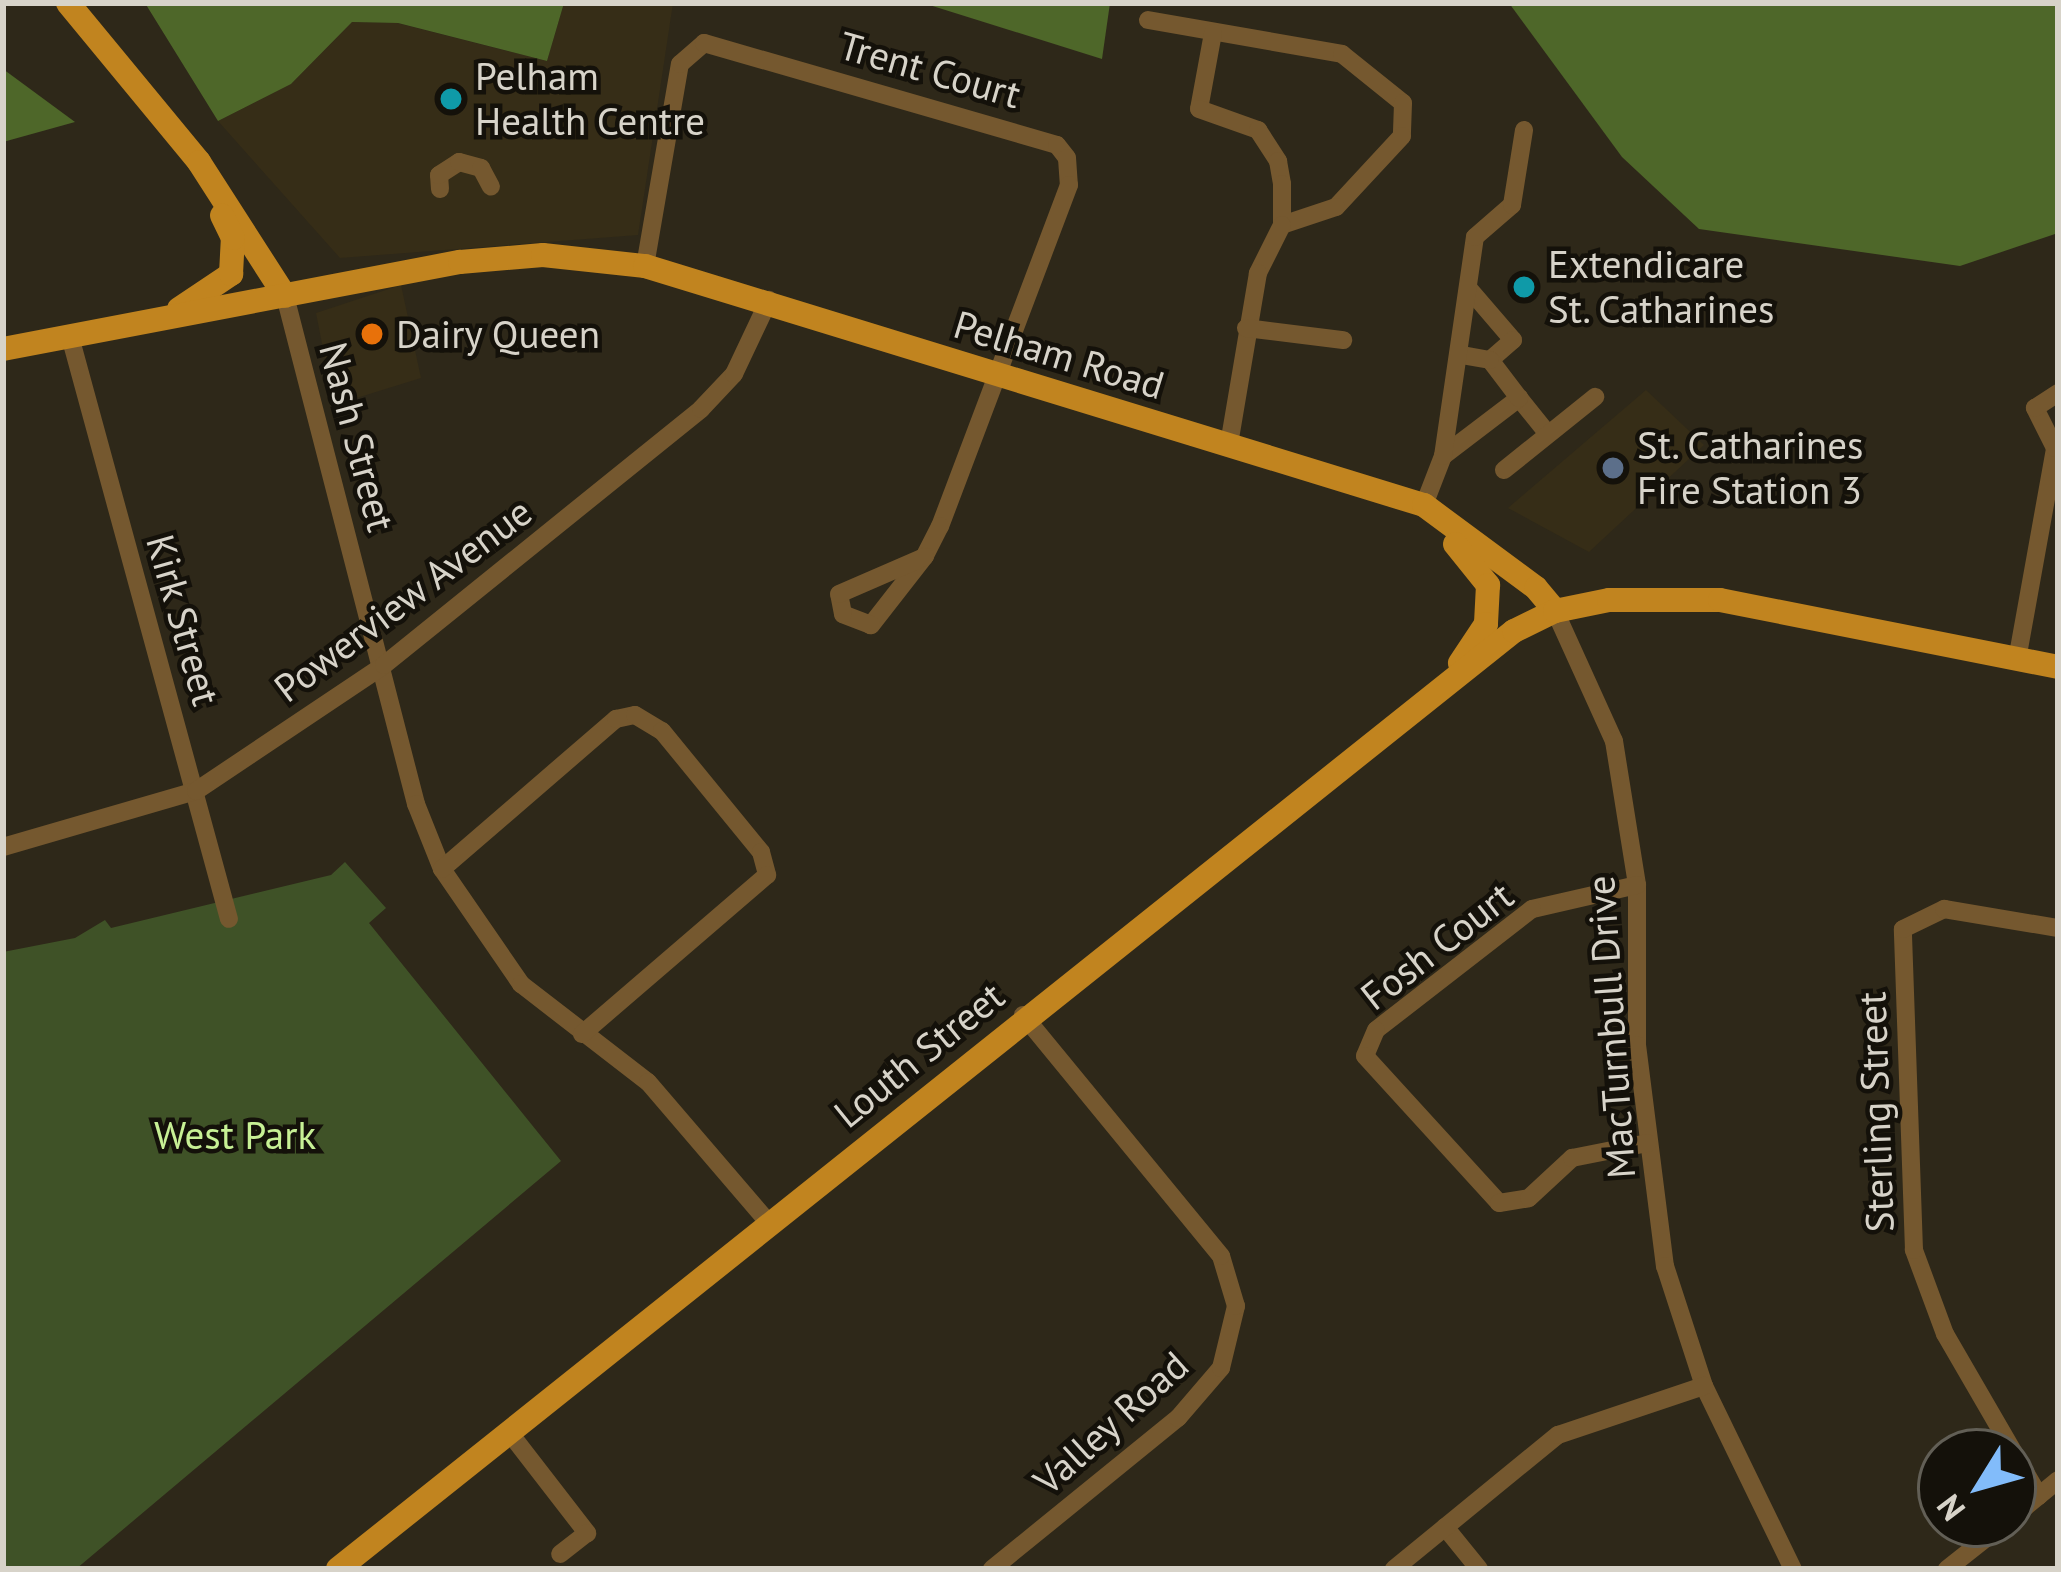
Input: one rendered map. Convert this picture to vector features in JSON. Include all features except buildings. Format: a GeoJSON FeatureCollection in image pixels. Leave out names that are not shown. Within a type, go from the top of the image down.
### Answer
{"type":"FeatureCollection","features":[{"type":"Feature","properties":{"kind":"main road"},"geometry":{"type":"LineString","coordinates":[[68,3],[199,162],[285,296]]}},
{"type":"Feature","properties":{"kind":"main road"},"geometry":{"type":"LineString","coordinates":[[150,325],[224,286],[236,258],[199,162]]}},
{"type":"Feature","properties":{"kind":"main road","name":"Pelham Road"},"geometry":{"type":"LineString","coordinates":[[3,349],[71,340],[285,296],[543,255],[645,266],[769,300],[998,376],[1424,505],[1536,588],[1555,611]]}},
{"type":"Feature","properties":{"kind":"main road"},"geometry":{"type":"LineString","coordinates":[[1424,505],[1488,585],[1486,624],[1451,675]]}},
{"type":"Feature","properties":{"kind":"main road"},"geometry":{"type":"LineString","coordinates":[[1555,611],[1609,600],[1720,600],[2058,667]]}},
{"type":"Feature","properties":{"kind":"main road","name":"Louth Street"},"geometry":{"type":"LineString","coordinates":[[338,1569],[1451,675],[1555,611]]}},
{"type":"Feature","properties":{"kind":"street"},"geometry":{"type":"LineString","coordinates":[[1148,20],[1342,54],[1406,110],[1402,136],[1336,207],[1282,225]]}},
{"type":"Feature","properties":{"kind":"street"},"geometry":{"type":"LineString","coordinates":[[1213,33],[1199,109],[1249,124],[1269,144],[1280,166],[1282,225],[1262,260],[1246,328],[1229,445]]}},
{"type":"Feature","properties":{"kind":"street","name":"Trent Court"},"geometry":{"type":"LineString","coordinates":[[645,266],[680,64],[704,43],[1040,137],[1067,158],[1070,185],[998,376]]}},
{"type":"Feature","properties":{"kind":"street"},"geometry":{"type":"LineString","coordinates":[[1424,505],[1443,456],[1462,355],[1475,237],[1512,205],[1524,130]]}},
{"type":"Feature","properties":{"kind":"street"},"geometry":{"type":"LineString","coordinates":[[440,189],[439,175],[459,162],[481,168],[491,187]]}},
{"type":"Feature","properties":{"kind":"street"},"geometry":{"type":"LineString","coordinates":[[1470,290],[1513,340],[1490,360]]}},
{"type":"Feature","properties":{"kind":"street","name":"Nash Street"},"geometry":{"type":"LineString","coordinates":[[285,296],[384,665],[416,805],[442,869],[497,955],[581,1034],[648,1082],[769,1223]]}},
{"type":"Feature","properties":{"kind":"street","name":"Powerview Avenue"},"geometry":{"type":"LineString","coordinates":[[3,847],[196,791],[384,665],[701,409],[734,374],[769,300]]}},
{"type":"Feature","properties":{"kind":"street"},"geometry":{"type":"LineString","coordinates":[[1246,328],[1343,340]]}},
{"type":"Feature","properties":{"kind":"street","name":"Kirk Street"},"geometry":{"type":"LineString","coordinates":[[71,340],[229,919]]}},
{"type":"Feature","properties":{"kind":"street"},"geometry":{"type":"LineString","coordinates":[[1462,355],[1490,360],[1548,434]]}},
{"type":"Feature","properties":{"kind":"street"},"geometry":{"type":"LineString","coordinates":[[924,557],[839,594],[843,614],[871,626],[924,557],[998,376]]}},
{"type":"Feature","properties":{"kind":"street"},"geometry":{"type":"LineString","coordinates":[[2017,660],[2055,448],[2035,408],[2058,393]]}},
{"type":"Feature","properties":{"kind":"street"},"geometry":{"type":"LineString","coordinates":[[1504,470],[1595,397]]}},
{"type":"Feature","properties":{"kind":"street"},"geometry":{"type":"LineString","coordinates":[[1443,456],[1519,398]]}},
{"type":"Feature","properties":{"kind":"street","name":"MacTurnbull Drive"},"geometry":{"type":"LineString","coordinates":[[1555,611],[1614,741],[1637,885],[1637,1045],[1665,1266],[1704,1386],[1793,1569]]}},
{"type":"Feature","properties":{"kind":"street"},"geometry":{"type":"LineString","coordinates":[[442,869],[616,719],[635,716],[662,731],[761,852],[767,875],[581,1034]]}},
{"type":"Feature","properties":{"kind":"street","name":"Fosh Court"},"geometry":{"type":"LineString","coordinates":[[1637,885],[1532,909],[1376,1030],[1365,1056],[1499,1203],[1529,1198],[1572,1158],[1648,1143]]}},
{"type":"Feature","properties":{"kind":"street","name":"Sterling Street"},"geometry":{"type":"LineString","coordinates":[[2039,1496],[1945,1334],[1914,1250],[1903,928],[1944,909],[2058,928]]}},
{"type":"Feature","properties":{"kind":"street","name":"Valley Road"},"geometry":{"type":"LineString","coordinates":[[992,1569],[1178,1418],[1221,1368],[1235,1306],[1221,1256],[1024,1015]]}},
{"type":"Feature","properties":{"kind":"street"},"geometry":{"type":"LineString","coordinates":[[1394,1569],[1558,1435],[1704,1386]]}},
{"type":"Feature","properties":{"kind":"street"},"geometry":{"type":"LineString","coordinates":[[509,1432],[587,1533],[560,1554]]}},
{"type":"Feature","properties":{"kind":"street"},"geometry":{"type":"LineString","coordinates":[[2039,1496],[2058,1480]]}},
{"type":"Feature","properties":{"kind":"street"},"geometry":{"type":"LineString","coordinates":[[1445,1527],[1479,1569]]}},
{"type":"Feature","properties":{"kind":"street"},"geometry":{"type":"LineString","coordinates":[[1947,1569],[1974,1548]]}},
{"type":"Feature","properties":{"kind":"shaded area"},"geometry":{"type":"Polygon","coordinates":[[[564,3],[673,3],[638,235],[340,258],[218,121],[291,84],[352,22],[397,23],[547,61],[564,3]]]}},
{"type":"Feature","properties":{"kind":"shaded area"},"geometry":{"type":"Polygon","coordinates":[[[401,285],[421,378],[334,405],[316,313],[401,285]]]}},
{"type":"Feature","properties":{"kind":"shaded area"},"geometry":{"type":"Polygon","coordinates":[[[1646,390],[1704,445],[1589,552],[1508,508],[1646,390]]]}},
{"type":"Feature","properties":{"kind":"green space"},"geometry":{"type":"Polygon","coordinates":[[[145,3],[564,3],[547,61],[398,23],[352,22],[291,84],[218,121],[145,3]]]}},
{"type":"Feature","properties":{"kind":"green space"},"geometry":{"type":"Polygon","coordinates":[[[923,3],[1110,3],[1102,59],[923,3]]]}},
{"type":"Feature","properties":{"kind":"green space"},"geometry":{"type":"Polygon","coordinates":[[[1509,3],[2058,3],[2058,233],[1960,266],[1699,229],[1622,157],[1509,3]]]}},
{"type":"Feature","properties":{"kind":"green space"},"geometry":{"type":"Polygon","coordinates":[[[3,69],[75,122],[3,142],[3,69]]]}},
{"type":"Feature","properties":{"kind":"green space","name":"West Park"},"geometry":{"type":"Polygon","coordinates":[[[345,862],[386,908],[369,923],[561,1161],[76,1569],[3,1569],[3,952],[75,938],[105,920],[111,928],[331,875],[345,862]]]}},
{"type":"Feature","properties":{"kind":"place","name":"Pelham Health Centre"},"geometry":{"type":"Point","coordinates":[451,99]}},
{"type":"Feature","properties":{"kind":"place","name":"Extendicare St. Catharines"},"geometry":{"type":"Point","coordinates":[1524,287]}},
{"type":"Feature","properties":{"kind":"place","name":"Dairy Queen"},"geometry":{"type":"Point","coordinates":[372,334]}},
{"type":"Feature","properties":{"kind":"place","name":"St. Catharines Fire Station 3"},"geometry":{"type":"Point","coordinates":[1613,468]}}]}
